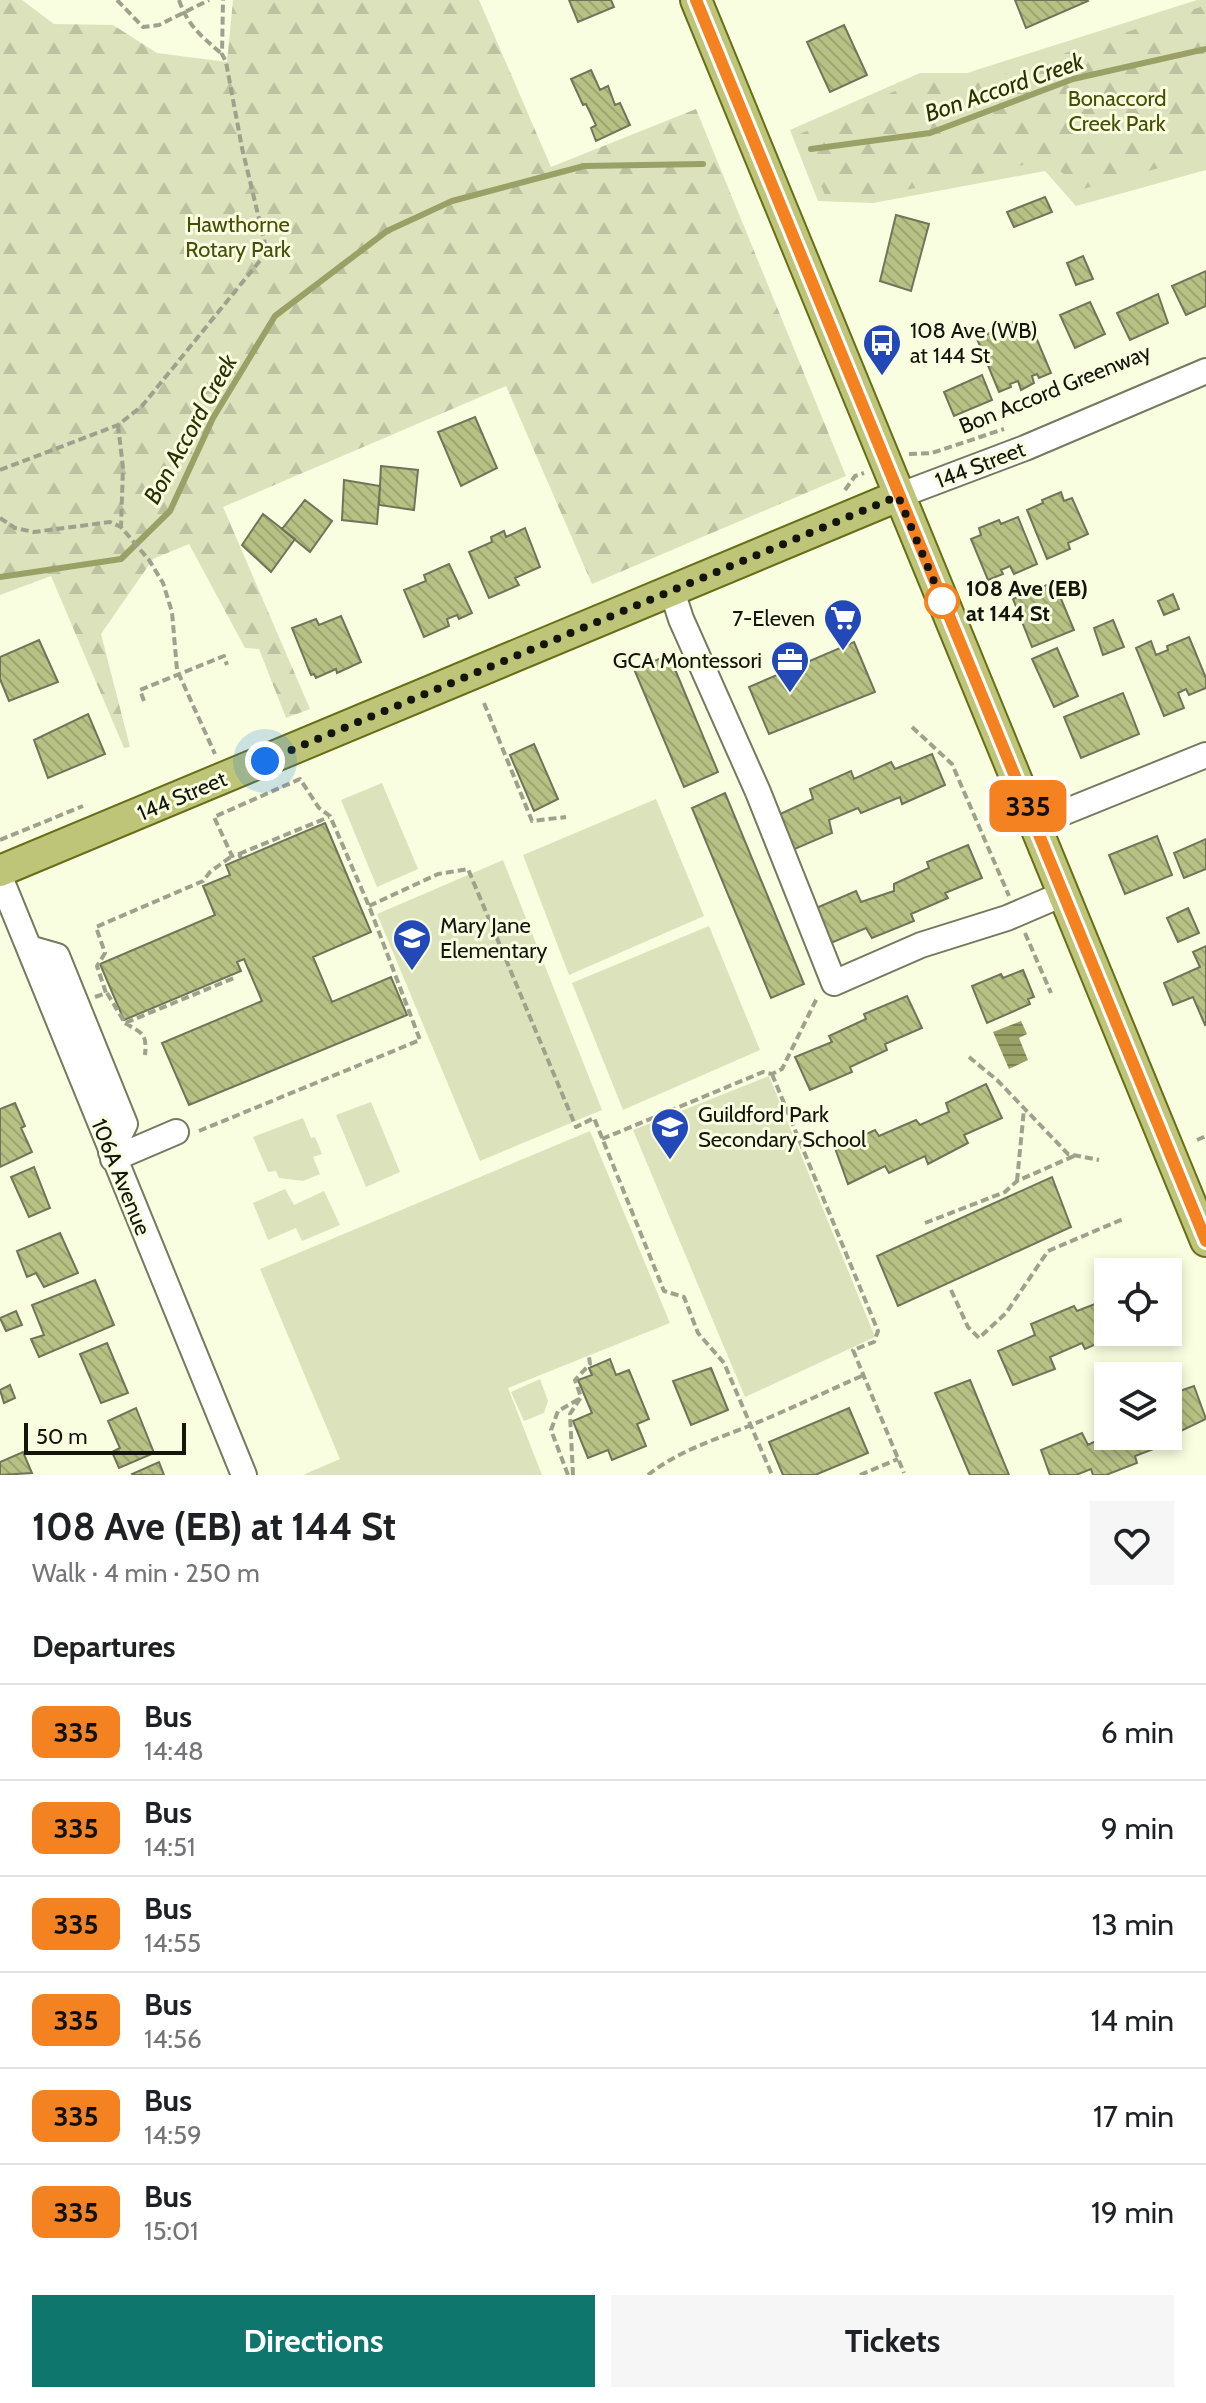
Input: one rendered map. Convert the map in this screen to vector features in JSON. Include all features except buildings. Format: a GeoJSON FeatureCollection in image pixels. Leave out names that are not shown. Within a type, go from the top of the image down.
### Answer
{"type":"FeatureCollection","features":[{"type":"Feature","properties":{"kind":"main road"},"geometry":{"type":"LineString","coordinates":[[696,0],[1206,1241]]}},
{"type":"Feature","properties":{"kind":"main road","name":"144 Street"},"geometry":{"type":"LineString","coordinates":[[0,874],[898,496]]}},
{"type":"Feature","properties":{"kind":"street","name":"144 Street"},"geometry":{"type":"LineString","coordinates":[[898,496],[1025,448],[1206,371]]}},
{"type":"Feature","properties":{"kind":"street"},"geometry":{"type":"LineString","coordinates":[[672,591],[681,619],[758,792],[834,983],[921,945],[1017,914],[1063,894]]}},
{"type":"Feature","properties":{"kind":"street"},"geometry":{"type":"LineString","coordinates":[[1035,824],[1206,755]]}},
{"type":"Feature","properties":{"kind":"street","name":"106A Avenue"},"geometry":{"type":"LineString","coordinates":[[0,874],[244,1475]]}},
{"type":"Feature","properties":{"kind":"street"},"geometry":{"type":"LineString","coordinates":[[112,1156],[183,1133]]}},
{"type":"Feature","properties":{"kind":"path"},"geometry":{"type":"LineString","coordinates":[[117,0],[143,27],[159,25],[209,0]]}},
{"type":"Feature","properties":{"kind":"path"},"geometry":{"type":"LineString","coordinates":[[0,470],[118,425],[142,406],[267,252],[242,148],[226,62],[222,54],[195,31],[179,0]]}},
{"type":"Feature","properties":{"kind":"path"},"geometry":{"type":"LineString","coordinates":[[222,54],[223,0]]}},
{"type":"Feature","properties":{"kind":"path"},"geometry":{"type":"LineString","coordinates":[[118,425],[123,468],[121,527]]}},
{"type":"Feature","properties":{"kind":"path","name":"Bon Accord Greenway"},"geometry":{"type":"LineString","coordinates":[[914,452],[932,453],[1012,427]]}},
{"type":"Feature","properties":{"kind":"path"},"geometry":{"type":"LineString","coordinates":[[0,518],[15,528],[34,532],[110,522],[126,532],[163,583],[172,612],[179,673],[214,753]]}},
{"type":"Feature","properties":{"kind":"path"},"geometry":{"type":"LineString","coordinates":[[144,701],[140,690],[179,673],[224,656],[227,665]]}},
{"type":"Feature","properties":{"kind":"path"},"geometry":{"type":"LineString","coordinates":[[484,703],[532,821],[566,817]]}},
{"type":"Feature","properties":{"kind":"path"},"geometry":{"type":"LineString","coordinates":[[912,727],[952,764],[1051,993]]}},
{"type":"Feature","properties":{"kind":"path","name":"144 Street"},"geometry":{"type":"LineString","coordinates":[[232,856],[214,817],[300,779],[319,808],[330,816]]}},
{"type":"Feature","properties":{"kind":"path"},"geometry":{"type":"LineString","coordinates":[[145,1055],[144,1035],[125,1023],[106,992],[97,966],[105,953],[96,927],[203,881],[232,856],[240,856],[330,816],[369,906],[420,1040],[183,1133]]}},
{"type":"Feature","properties":{"kind":"path"},"geometry":{"type":"LineString","coordinates":[[369,906],[438,874],[468,869],[576,1127],[594,1118],[664,1291],[684,1297],[698,1333],[724,1363],[772,1475]]}},
{"type":"Feature","properties":{"kind":"path"},"geometry":{"type":"LineString","coordinates":[[125,1023],[234,978]]}},
{"type":"Feature","properties":{"kind":"path"},"geometry":{"type":"LineString","coordinates":[[602,1139],[763,1072],[772,1074],[782,1069],[814,999],[834,983]]}},
{"type":"Feature","properties":{"kind":"path"},"geometry":{"type":"LineString","coordinates":[[969,1057],[997,1080],[1068,1154],[1099,1160]]}},
{"type":"Feature","properties":{"kind":"path"},"geometry":{"type":"LineString","coordinates":[[772,1074],[878,1331],[874,1342],[853,1350],[904,1473]]}},
{"type":"Feature","properties":{"kind":"path"},"geometry":{"type":"LineString","coordinates":[[1017,1181],[1024,1109]]}},
{"type":"Feature","properties":{"kind":"path"},"geometry":{"type":"LineString","coordinates":[[1197,1140],[1206,1136]]}},
{"type":"Feature","properties":{"kind":"path"},"geometry":{"type":"LineString","coordinates":[[925,1223],[1005,1192],[1017,1181],[1077,1155]]}},
{"type":"Feature","properties":{"kind":"path"},"geometry":{"type":"LineString","coordinates":[[951,1290],[968,1327],[979,1338],[1006,1313],[1048,1251],[1123,1219]]}},
{"type":"Feature","properties":{"kind":"path"},"geometry":{"type":"LineString","coordinates":[[581,1397],[575,1380],[590,1364],[589,1357]]}},
{"type":"Feature","properties":{"kind":"path"},"geometry":{"type":"LineString","coordinates":[[648,1475],[677,1456],[864,1375]]}},
{"type":"Feature","properties":{"kind":"path"},"geometry":{"type":"LineString","coordinates":[[570,1475],[570,1414],[581,1397]]}},
{"type":"Feature","properties":{"kind":"path"},"geometry":{"type":"LineString","coordinates":[[570,1475],[551,1430],[558,1411],[581,1397]]}},
{"type":"Feature","properties":{"kind":"path"},"geometry":{"type":"LineString","coordinates":[[860,1475],[898,1459]]}},
{"type":"Feature","properties":{"kind":"green space","name":"Hawthorne Rotary Park"},"geometry":{"type":"Polygon","coordinates":[[[0,0],[22,0],[54,24],[113,25],[157,53],[227,62],[233,0],[479,0],[551,167],[696,109],[846,476],[592,584],[506,386],[223,507],[310,709],[286,718],[259,649],[245,648],[189,544],[153,559],[101,634],[130,747],[124,748],[51,576],[0,595],[0,0]]]}},
{"type":"Feature","properties":{"kind":"green space","name":"Bonaccord Creek Park"},"geometry":{"type":"Polygon","coordinates":[[[1197,0],[1206,0],[1206,170],[1076,206],[1045,171],[873,203],[818,201],[790,130],[920,73],[967,73],[1197,0]]]}},
{"type":"Feature","properties":{"kind":"green space","name":"Bonaccord Creek Park"},"geometry":{"type":"Polygon","coordinates":[[[1206,5],[1206,155],[1083,189],[1046,160],[878,196],[825,195],[800,134],[919,80],[987,80],[1206,5]]]}},
{"type":"Feature","properties":{"kind":"green space"},"geometry":{"type":"Polygon","coordinates":[[[382,783],[418,869],[377,887],[341,800],[382,783]]]}},
{"type":"Feature","properties":{"kind":"green space"},"geometry":{"type":"Polygon","coordinates":[[[656,799],[704,916],[569,975],[523,855],[656,799]]]}},
{"type":"Feature","properties":{"kind":"green space"},"geometry":{"type":"Polygon","coordinates":[[[503,860],[602,1110],[480,1161],[377,914],[503,860]]]}},
{"type":"Feature","properties":{"kind":"green space"},"geometry":{"type":"Polygon","coordinates":[[[709,926],[760,1050],[623,1110],[572,983],[709,926]]]}},
{"type":"Feature","properties":{"kind":"green space"},"geometry":{"type":"Polygon","coordinates":[[[769,1076],[875,1337],[745,1397],[633,1130],[769,1076]]]}},
{"type":"Feature","properties":{"kind":"green space"},"geometry":{"type":"Polygon","coordinates":[[[371,1102],[400,1172],[366,1187],[336,1115],[371,1102]]]}},
{"type":"Feature","properties":{"kind":"green space"},"geometry":{"type":"Polygon","coordinates":[[[303,1118],[322,1154],[313,1157],[320,1174],[303,1181],[279,1178],[276,1171],[268,1172],[253,1137],[303,1118]]]}},
{"type":"Feature","properties":{"kind":"green space"},"geometry":{"type":"Polygon","coordinates":[[[590,1131],[670,1323],[508,1388],[542,1475],[303,1475],[340,1459],[260,1269],[590,1131]]]}},
{"type":"Feature","properties":{"kind":"green space"},"geometry":{"type":"Polygon","coordinates":[[[285,1189],[294,1205],[324,1191],[340,1225],[302,1241],[296,1228],[268,1240],[253,1203],[285,1189]]]}},
{"type":"Feature","properties":{"kind":"green space"},"geometry":{"type":"Polygon","coordinates":[[[540,1379],[548,1401],[544,1413],[524,1421],[511,1392],[540,1379]]]}},
{"type":"Feature","properties":{"kind":"shaded area"},"geometry":{"type":"Polygon","coordinates":[[[1021,1021],[1027,1034],[1019,1038],[1028,1060],[1009,1069],[993,1032],[1021,1021]]]}},
{"type":"Feature","properties":{"kind":"waterway","name":"Bon Accord Creek"},"geometry":{"type":"LineString","coordinates":[[811,149],[930,133],[1073,79],[1206,49]]}},
{"type":"Feature","properties":{"kind":"waterway","name":"Bon Accord Creek"},"geometry":{"type":"LineString","coordinates":[[0,577],[121,559],[170,511],[213,418],[275,316],[387,231],[452,201],[584,166],[703,164]]}},
{"type":"Feature","properties":{"kind":"bus line","name":"335"},"geometry":{"type":"LineString","coordinates":[[696,0],[1206,1241]]}},
{"type":"Feature","properties":{"kind":"place","name":"108 Ave (WB) at 144 St"},"geometry":{"type":"Point","coordinates":[882,377]}},
{"type":"Feature","properties":{"kind":"place","name":"108 Ave (EB) at 144 St"},"geometry":{"type":"Point","coordinates":[942,601]}},
{"type":"Feature","properties":{"kind":"place","name":"7-Eleven"},"geometry":{"type":"Point","coordinates":[843,652]}},
{"type":"Feature","properties":{"kind":"place","name":"GCA Montessori"},"geometry":{"type":"Point","coordinates":[790,694]}},
{"type":"Feature","properties":{"kind":"place","name":"Mary Jane Elementary"},"geometry":{"type":"Point","coordinates":[412,972]}},
{"type":"Feature","properties":{"kind":"place","name":"Guildford Park Secondary School"},"geometry":{"type":"Point","coordinates":[670,1161]}},
{"type":"Feature","properties":{"kind":"route"},"geometry":{"type":"LineString","coordinates":[[265,761],[898,496],[944,605],[942,601]]}}]}
